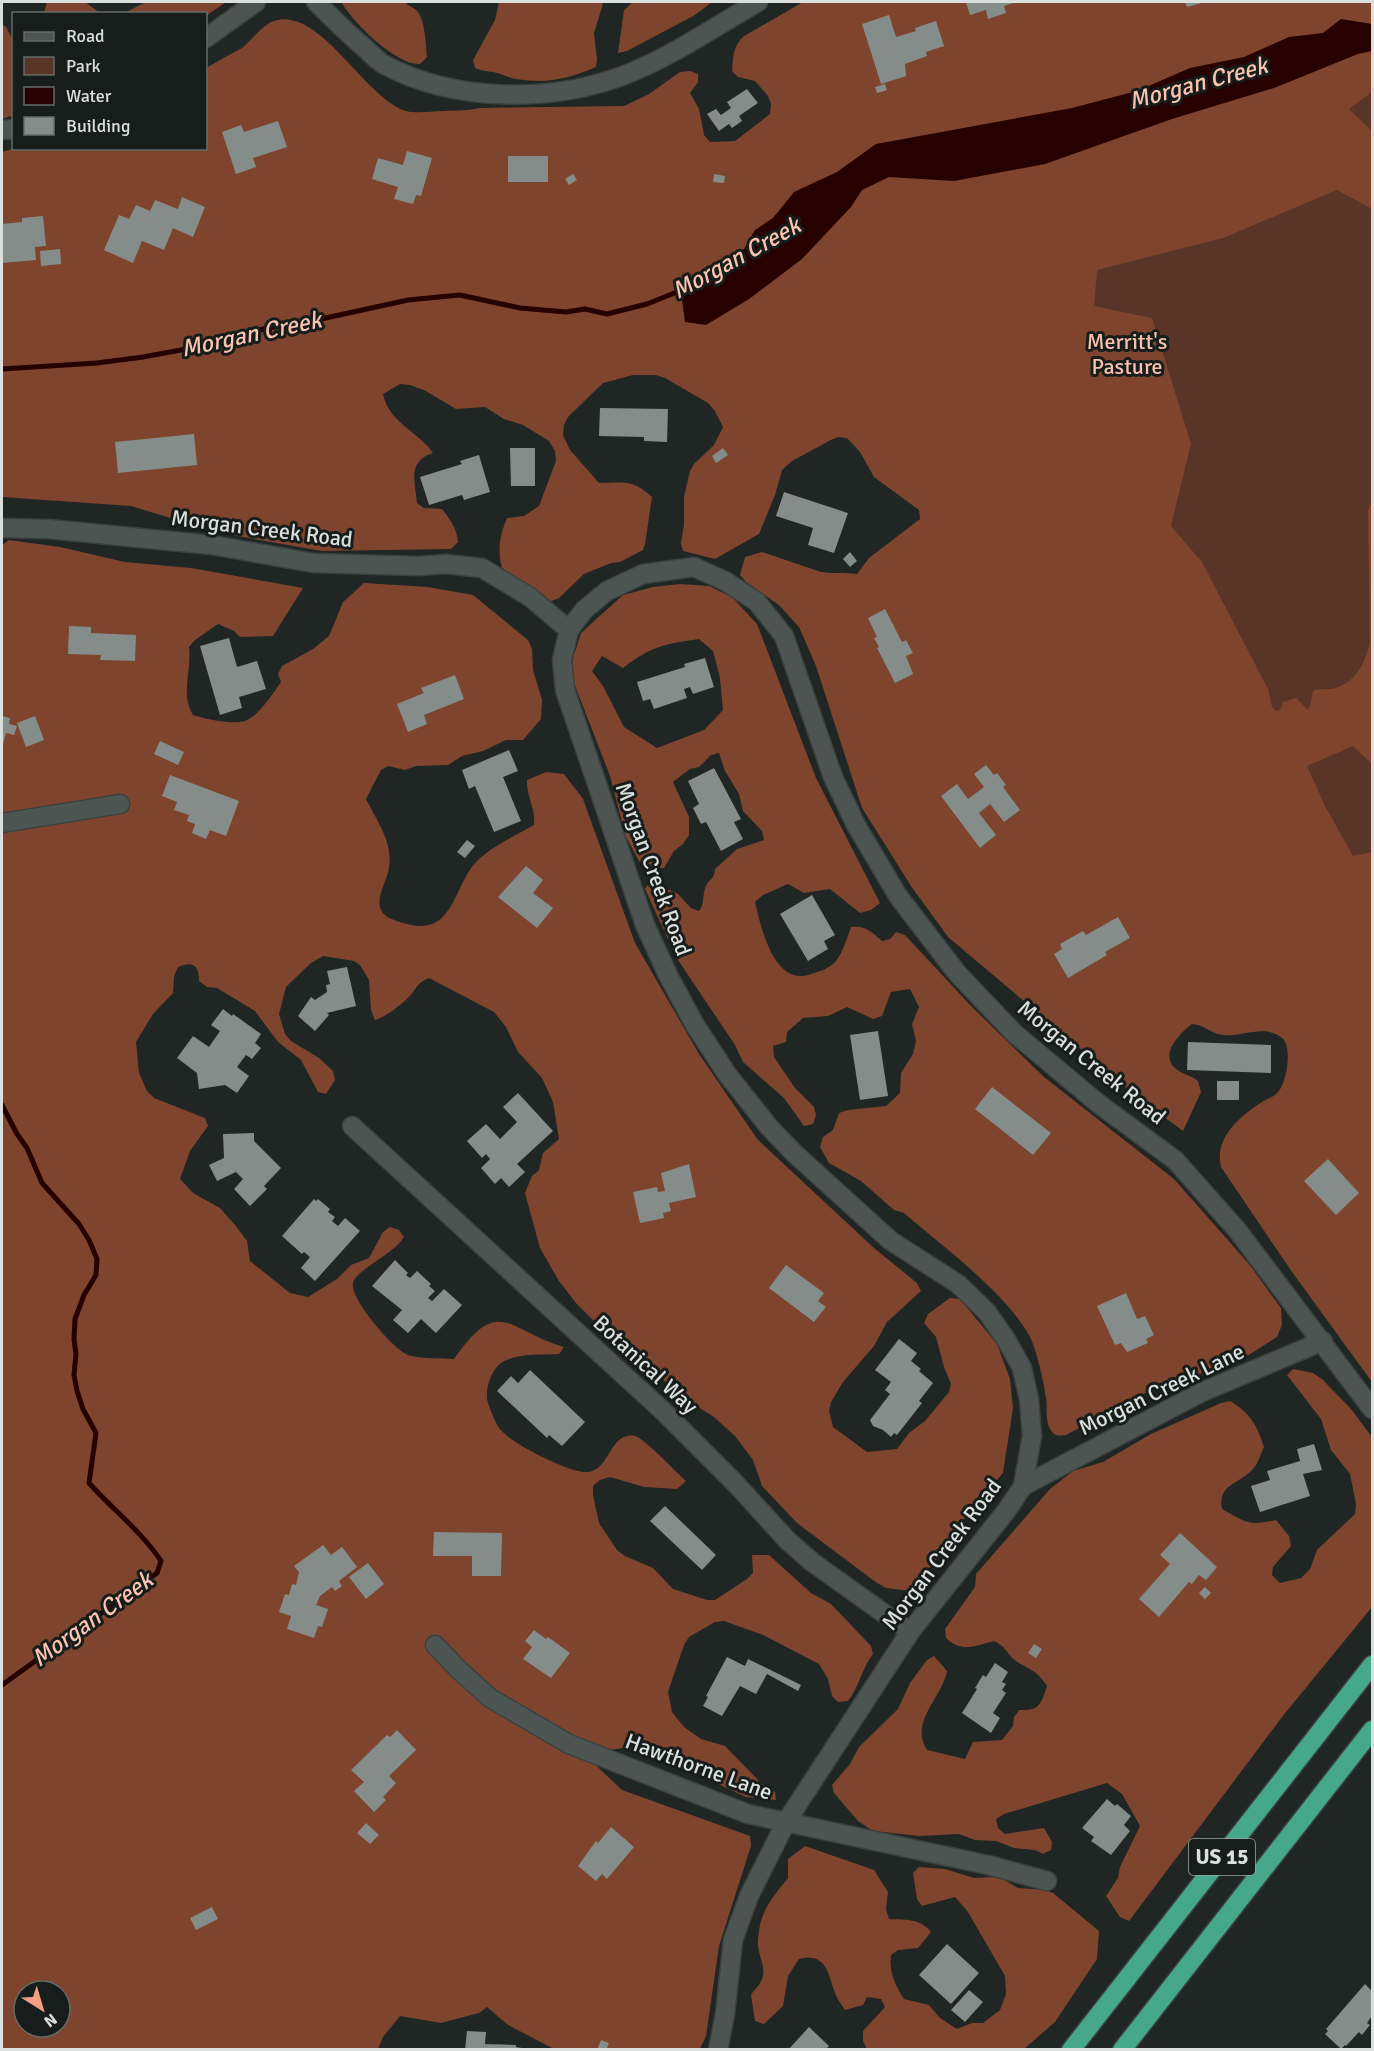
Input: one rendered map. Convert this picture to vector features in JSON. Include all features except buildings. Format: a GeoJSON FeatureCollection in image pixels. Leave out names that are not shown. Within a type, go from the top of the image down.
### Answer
{"type":"FeatureCollection","features":[{"type":"Feature","properties":{"kind":"highway","name":"US 15"},"geometry":{"type":"LineString","coordinates":[[1071,2049],[1372,1665]]}},
{"type":"Feature","properties":{"kind":"highway","name":"US 15"},"geometry":{"type":"LineString","coordinates":[[1122,2049],[1372,1730]]}},
{"type":"Feature","properties":{"kind":"street"},"geometry":{"type":"LineString","coordinates":[[207,37],[256,2]]}},
{"type":"Feature","properties":{"kind":"street"},"geometry":{"type":"LineString","coordinates":[[316,2],[381,63],[439,86],[476,92],[514,94],[563,90],[622,76],[679,48],[758,2]]}},
{"type":"Feature","properties":{"kind":"street","name":"Morgan Creek Road"},"geometry":{"type":"LineString","coordinates":[[2,528],[48,529],[212,545],[313,563],[419,566],[446,564],[482,568],[530,597],[569,630]]}},
{"type":"Feature","properties":{"kind":"street","name":"Morgan Creek Road"},"geometry":{"type":"LineString","coordinates":[[718,2049],[725,2014],[733,1940],[749,1896],[786,1822],[910,1632],[1007,1510],[1023,1486],[1032,1436],[1029,1399],[1022,1368],[987,1312],[958,1284],[891,1241],[794,1153],[769,1127],[728,1074],[695,1024],[668,975],[645,925],[565,690],[562,660],[569,630],[584,610],[607,591],[643,574],[694,567],[725,581],[757,602],[784,636],[833,777],[856,825],[898,896],[957,973],[1014,1033],[1100,1104],[1175,1160],[1238,1231],[1372,1408]]}},
{"type":"Feature","properties":{"kind":"street"},"geometry":{"type":"LineString","coordinates":[[2,823],[120,804]]}},
{"type":"Feature","properties":{"kind":"street","name":"Botanical Way"},"geometry":{"type":"LineString","coordinates":[[352,1126],[663,1411],[728,1475],[787,1540],[812,1562],[910,1632]]}},
{"type":"Feature","properties":{"kind":"street","name":"Morgan Creek Lane"},"geometry":{"type":"LineString","coordinates":[[1023,1486],[1202,1392],[1323,1341]]}},
{"type":"Feature","properties":{"kind":"street","name":"Hawthorne Lane"},"geometry":{"type":"LineString","coordinates":[[435,1645],[490,1698],[569,1744],[748,1814],[988,1865],[1047,1881]]}},
{"type":"Feature","properties":{"kind":"green space"},"geometry":{"type":"Polygon","coordinates":[[[47,2],[85,2],[99,12],[44,12],[47,2]]]}},
{"type":"Feature","properties":{"kind":"green space"},"geometry":{"type":"Polygon","coordinates":[[[146,2],[226,2],[207,15],[207,12],[126,12],[146,2]]]}},
{"type":"Feature","properties":{"kind":"green space"},"geometry":{"type":"Polygon","coordinates":[[[341,2],[405,2],[416,10],[421,19],[427,57],[420,64],[399,58],[365,31],[341,2]]]}},
{"type":"Feature","properties":{"kind":"green space"},"geometry":{"type":"Polygon","coordinates":[[[499,2],[601,2],[603,4],[594,33],[596,67],[576,75],[548,81],[513,78],[475,68],[473,60],[495,20],[499,2]]]}},
{"type":"Feature","properties":{"kind":"green space"},"geometry":{"type":"Polygon","coordinates":[[[633,2],[712,2],[695,15],[627,51],[618,53],[624,10],[633,2]]]}},
{"type":"Feature","properties":{"kind":"green space"},"geometry":{"type":"Polygon","coordinates":[[[803,2],[1372,2],[1372,92],[1349,109],[1372,131],[1372,209],[1337,190],[1223,238],[1097,270],[1094,306],[1152,318],[1191,444],[1171,526],[1202,562],[1268,689],[1272,707],[1276,711],[1281,709],[1283,702],[1296,698],[1308,710],[1313,691],[1333,689],[1343,685],[1355,676],[1363,664],[1370,643],[1368,510],[1372,503],[1372,764],[1353,746],[1307,766],[1325,806],[1353,856],[1372,852],[1372,1382],[1292,1272],[1221,1167],[1221,1147],[1230,1130],[1243,1116],[1274,1096],[1281,1087],[1288,1055],[1285,1041],[1266,1031],[1226,1035],[1192,1024],[1174,1043],[1169,1056],[1176,1069],[1198,1081],[1201,1092],[1183,1131],[1140,1099],[948,937],[911,886],[862,808],[816,666],[799,627],[779,605],[746,582],[740,575],[745,557],[762,552],[821,572],[857,574],[869,558],[920,519],[919,510],[874,477],[860,452],[847,438],[838,437],[829,441],[792,461],[782,470],[775,495],[759,534],[715,559],[683,551],[681,543],[684,497],[690,471],[694,464],[714,445],[723,427],[715,411],[708,403],[656,375],[633,375],[603,383],[568,417],[563,435],[570,450],[599,483],[633,485],[652,497],[645,544],[643,550],[620,562],[611,563],[584,574],[559,598],[549,602],[502,568],[500,548],[507,518],[524,516],[539,506],[556,461],[555,451],[549,441],[523,425],[504,419],[485,407],[456,409],[424,390],[410,385],[400,384],[383,394],[391,412],[433,453],[419,461],[416,467],[414,480],[417,503],[424,508],[442,509],[445,513],[453,524],[458,542],[451,549],[322,551],[220,533],[131,506],[2,497],[2,152],[12,149],[207,150],[207,67],[242,48],[270,23],[291,20],[308,27],[325,40],[375,90],[390,103],[406,111],[624,106],[649,94],[680,72],[690,71],[698,74],[698,82],[690,93],[699,109],[704,135],[710,142],[735,141],[770,114],[771,104],[768,96],[755,81],[738,77],[732,71],[733,56],[744,36],[803,2]]]}},
{"type":"Feature","properties":{"kind":"green space"},"geometry":{"type":"Polygon","coordinates":[[[2,24],[12,38],[12,116],[2,119],[2,24]]]}},
{"type":"Feature","properties":{"kind":"green space","name":"Merritt's Pasture"},"geometry":{"type":"Polygon","coordinates":[[[1372,36],[1372,897],[812,164],[1372,36]]]}},
{"type":"Feature","properties":{"kind":"green space"},"geometry":{"type":"Polygon","coordinates":[[[9,540],[60,547],[125,562],[191,568],[303,588],[273,636],[240,637],[234,631],[218,624],[189,647],[187,699],[189,707],[193,715],[226,722],[245,721],[260,709],[281,682],[278,674],[282,666],[313,649],[329,636],[343,602],[364,583],[428,587],[473,595],[528,640],[532,649],[533,670],[542,700],[541,719],[523,740],[506,740],[483,751],[462,756],[448,765],[416,766],[405,770],[388,766],[381,770],[366,799],[389,849],[388,872],[379,902],[383,913],[394,920],[418,926],[431,924],[441,918],[449,909],[468,873],[482,856],[534,825],[534,813],[527,780],[546,772],[564,774],[583,799],[635,943],[699,1054],[758,1140],[874,1248],[917,1283],[921,1291],[887,1322],[874,1346],[843,1382],[831,1402],[829,1411],[833,1427],[867,1452],[897,1449],[909,1433],[925,1421],[949,1392],[951,1384],[936,1337],[924,1323],[928,1314],[950,1298],[960,1299],[997,1344],[1010,1379],[1013,1408],[1003,1473],[966,1516],[943,1551],[911,1591],[886,1588],[877,1583],[797,1523],[762,1486],[753,1460],[735,1436],[714,1417],[687,1400],[597,1324],[576,1303],[559,1281],[540,1248],[525,1193],[532,1176],[539,1170],[543,1153],[559,1139],[553,1102],[542,1078],[518,1052],[506,1027],[494,1012],[429,978],[419,984],[396,1008],[375,1020],[371,1010],[369,980],[360,965],[354,961],[323,956],[311,963],[286,987],[279,1014],[285,1034],[291,1041],[319,1058],[333,1071],[335,1080],[326,1094],[318,1092],[301,1060],[278,1042],[255,1011],[217,988],[207,987],[199,981],[198,971],[194,966],[188,964],[178,967],[174,976],[173,993],[153,1014],[136,1042],[139,1073],[147,1091],[154,1098],[205,1118],[208,1126],[190,1151],[180,1179],[193,1193],[220,1208],[236,1226],[247,1241],[250,1261],[290,1293],[308,1297],[337,1279],[351,1265],[369,1258],[383,1232],[390,1227],[399,1230],[404,1237],[399,1243],[361,1272],[353,1283],[358,1300],[365,1311],[383,1334],[401,1351],[424,1358],[454,1359],[469,1339],[482,1327],[494,1322],[505,1322],[564,1347],[559,1354],[529,1355],[507,1360],[497,1366],[491,1376],[487,1398],[495,1420],[503,1432],[512,1440],[546,1458],[570,1469],[588,1472],[601,1465],[620,1439],[635,1436],[653,1449],[686,1481],[677,1489],[644,1487],[610,1477],[600,1480],[593,1486],[599,1523],[617,1550],[653,1568],[673,1589],[707,1600],[715,1600],[753,1573],[752,1555],[769,1555],[811,1593],[831,1604],[871,1646],[873,1654],[852,1696],[848,1701],[838,1702],[832,1696],[828,1679],[819,1664],[763,1635],[724,1621],[715,1622],[689,1637],[684,1645],[668,1692],[672,1712],[684,1727],[701,1739],[725,1746],[760,1782],[775,1792],[776,1800],[746,1797],[675,1764],[623,1748],[584,1754],[622,1790],[750,1836],[751,1846],[719,1946],[706,2036],[700,2049],[554,2049],[508,2025],[487,2007],[479,2013],[441,2023],[400,2016],[383,2037],[378,2049],[2,2050],[2,545],[9,540]]]}},
{"type":"Feature","properties":{"kind":"green space"},"geometry":{"type":"Polygon","coordinates":[[[680,584],[709,586],[732,597],[757,624],[816,778],[880,903],[871,910],[860,913],[830,889],[804,893],[788,884],[763,895],[755,902],[771,953],[779,964],[787,972],[798,976],[827,968],[838,957],[851,927],[864,928],[882,941],[890,939],[896,932],[905,935],[972,1007],[1044,1077],[1174,1179],[1249,1264],[1281,1308],[1282,1325],[1277,1337],[1244,1358],[1143,1394],[1066,1435],[1055,1434],[1048,1425],[1047,1402],[1038,1359],[1031,1339],[1021,1322],[974,1272],[904,1213],[894,1210],[861,1181],[829,1163],[820,1147],[823,1137],[833,1130],[839,1113],[886,1106],[900,1093],[901,1073],[913,1054],[916,1041],[912,1024],[919,1007],[910,989],[891,992],[882,1016],[873,1019],[847,1007],[828,1016],[803,1018],[787,1032],[786,1042],[773,1046],[774,1057],[795,1088],[814,1107],[816,1115],[813,1124],[804,1126],[784,1098],[743,1062],[735,1045],[676,957],[645,889],[650,881],[678,894],[691,908],[699,911],[706,886],[713,877],[715,869],[737,849],[764,840],[762,831],[743,811],[739,794],[725,771],[719,753],[711,755],[699,767],[690,769],[673,782],[689,817],[689,835],[683,844],[674,851],[664,868],[655,868],[639,861],[626,837],[610,776],[572,678],[573,658],[581,633],[623,595],[653,587],[680,584]],[[699,639],[650,650],[623,668],[602,656],[592,671],[603,686],[624,727],[657,748],[704,730],[723,710],[720,678],[713,651],[699,639]]]}},
{"type":"Feature","properties":{"kind":"green space"},"geometry":{"type":"Polygon","coordinates":[[[1293,1369],[1313,1373],[1322,1379],[1351,1409],[1372,1437],[1372,1607],[1282,1717],[1129,1921],[1120,1917],[1106,1896],[1118,1878],[1120,1867],[1140,1826],[1122,1794],[1107,1783],[1004,1814],[996,1819],[998,1828],[1005,1834],[1044,1828],[1052,1842],[1051,1850],[1043,1854],[1035,1850],[1014,1848],[996,1841],[975,1840],[959,1834],[920,1836],[873,1831],[858,1821],[834,1793],[832,1785],[850,1764],[859,1747],[898,1709],[910,1683],[927,1660],[934,1656],[947,1671],[924,1720],[922,1740],[927,1750],[965,1759],[973,1742],[1002,1740],[1013,1726],[1014,1717],[1019,1710],[1036,1708],[1041,1702],[1047,1686],[1043,1680],[1013,1659],[1002,1646],[994,1641],[969,1647],[957,1646],[946,1638],[945,1629],[975,1587],[976,1574],[1050,1489],[1073,1471],[1103,1462],[1151,1434],[1230,1401],[1252,1420],[1264,1447],[1253,1469],[1226,1489],[1221,1501],[1222,1509],[1248,1522],[1276,1520],[1289,1536],[1291,1546],[1273,1567],[1272,1575],[1280,1583],[1301,1578],[1310,1569],[1317,1550],[1355,1514],[1356,1504],[1350,1474],[1331,1450],[1321,1419],[1287,1375],[1293,1369]]]}},
{"type":"Feature","properties":{"kind":"green space"},"geometry":{"type":"Polygon","coordinates":[[[805,1846],[874,1870],[888,1892],[886,1909],[889,1919],[917,1922],[927,1927],[931,1932],[918,1948],[898,1950],[891,1955],[892,1973],[904,1999],[929,2005],[940,2018],[957,2029],[972,2023],[983,2023],[1000,2010],[1006,1994],[1005,1976],[968,1912],[955,1897],[922,1906],[917,1899],[913,1873],[919,1867],[945,1869],[974,1878],[993,1877],[1003,1879],[1018,1888],[1045,1890],[1053,1893],[1099,1931],[1097,1959],[1055,2022],[1024,2049],[867,2049],[863,2041],[863,2031],[885,2007],[881,1999],[867,1997],[863,2005],[845,2010],[836,1995],[825,1966],[815,1959],[808,1958],[799,1959],[788,1976],[783,2006],[764,2024],[755,2021],[751,1995],[760,1983],[763,1974],[758,1947],[763,1915],[788,1878],[788,1859],[805,1846]]]}},
{"type":"Feature","properties":{"kind":"water"},"geometry":{"type":"Polygon","coordinates":[[[1341,19],[1372,24],[1372,51],[1358,54],[1274,88],[1172,119],[1045,164],[954,181],[889,177],[862,190],[851,207],[802,259],[749,299],[706,325],[685,322],[680,284],[744,249],[755,230],[773,218],[794,192],[837,172],[876,144],[1072,108],[1137,91],[1190,68],[1244,57],[1289,37],[1323,33],[1341,19]]]}},
{"type":"Feature","properties":{"kind":"waterway","name":"Morgan Creek"},"geometry":{"type":"LineString","coordinates":[[2,369],[97,363],[143,357],[230,341],[263,329],[408,300],[460,295],[520,308],[566,312],[585,309],[607,314],[647,304],[687,288]]}},
{"type":"Feature","properties":{"kind":"waterway","name":"Morgan Creek"},"geometry":{"type":"LineString","coordinates":[[2,1105],[27,1148],[42,1183],[79,1224],[97,1259],[96,1275],[84,1295],[75,1319],[74,1339],[76,1354],[74,1375],[77,1391],[83,1409],[96,1433],[89,1483],[136,1530],[161,1561],[157,1573],[2,1685]]}}]}
